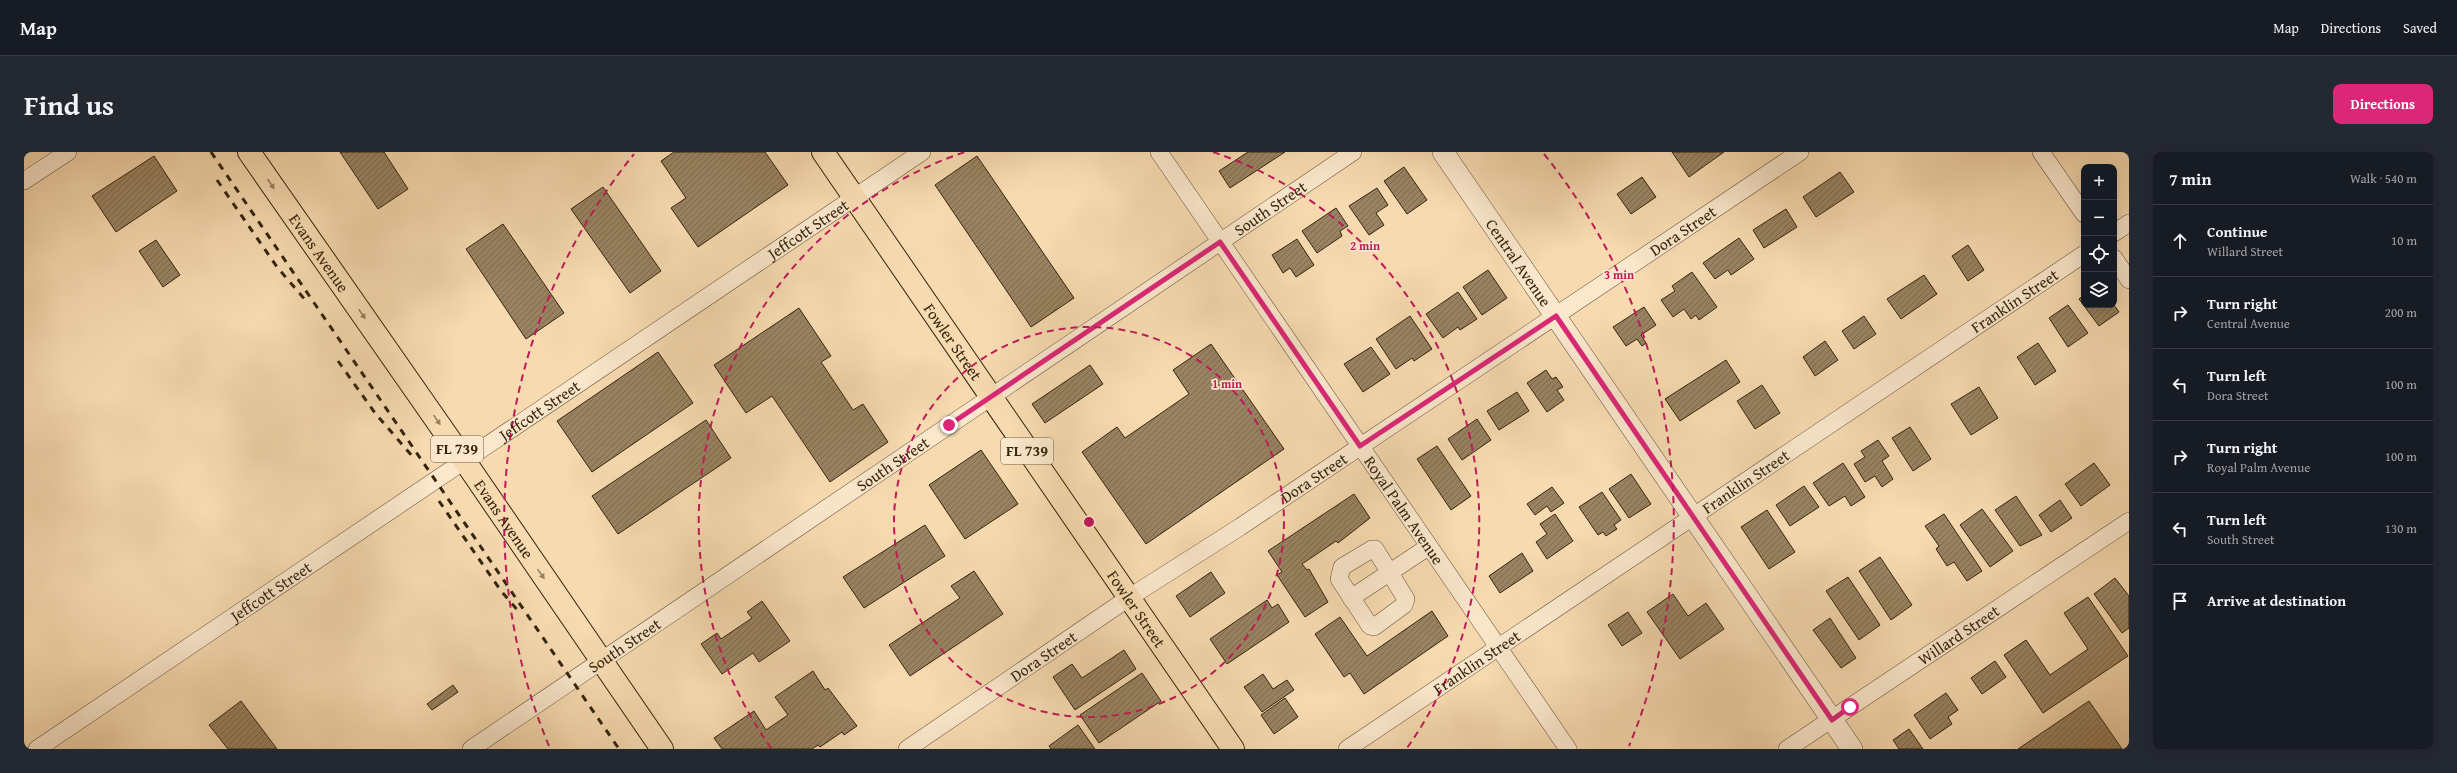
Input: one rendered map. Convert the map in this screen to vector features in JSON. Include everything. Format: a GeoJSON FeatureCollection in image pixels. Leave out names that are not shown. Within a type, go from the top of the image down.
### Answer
{"type":"FeatureCollection","features":[{"type":"Feature","properties":{"kind":"main road","name":"Evans Avenue"},"geometry":{"type":"LineString","coordinates":[[249,152],[464,460],[662,749]]}},
{"type":"Feature","properties":{"kind":"main road","name":"Fowler Street"},"geometry":{"type":"LineString","coordinates":[[822,152],[989,397],[1130,597],[1234,749]]}},
{"type":"Feature","properties":{"kind":"street"},"geometry":{"type":"LineString","coordinates":[[24,182],[68,152]]}},
{"type":"Feature","properties":{"kind":"street","name":"Jeffcott Street"},"geometry":{"type":"LineString","coordinates":[[37,749],[464,460],[855,199],[922,152]]}},
{"type":"Feature","properties":{"kind":"street","name":"Royal Palm Avenue"},"geometry":{"type":"LineString","coordinates":[[1159,152],[1428,547],[1568,749]]}},
{"type":"Feature","properties":{"kind":"street","name":"South Street"},"geometry":{"type":"LineString","coordinates":[[471,749],[1353,152]]}},
{"type":"Feature","properties":{"kind":"street","name":"Central Avenue"},"geometry":{"type":"LineString","coordinates":[[1443,152],[1852,749]]}},
{"type":"Feature","properties":{"kind":"street","name":"Dora Street"},"geometry":{"type":"LineString","coordinates":[[907,749],[1130,597],[1240,527],[1800,152]]}},
{"type":"Feature","properties":{"kind":"street"},"geometry":{"type":"LineString","coordinates":[[2042,152],[2081,210]]}},
{"type":"Feature","properties":{"kind":"street"},"geometry":{"type":"LineString","coordinates":[[2117,231],[2129,223]]}},
{"type":"Feature","properties":{"kind":"street","name":"Franklin Street"},"geometry":{"type":"LineString","coordinates":[[1347,749],[2081,256]]}},
{"type":"Feature","properties":{"kind":"street"},"geometry":{"type":"LineString","coordinates":[[2117,262],[2129,280]]}},
{"type":"Feature","properties":{"kind":"street","name":"Willard Street"},"geometry":{"type":"LineString","coordinates":[[1787,749],[2129,521]]}},
{"type":"Feature","properties":{"kind":"street"},"geometry":{"type":"LineString","coordinates":[[1351,598],[1428,547]]}},
{"type":"Feature","properties":{"kind":"street"},"geometry":{"type":"LineString","coordinates":[[1376,549],[1406,600],[1404,605],[1374,627],[1370,626],[1351,598],[1339,579],[1339,573],[1342,567],[1366,550],[1376,549]]}},
{"type":"Feature","properties":{"kind":"building"},"geometry":{"type":"Polygon","coordinates":[[[340,152],[384,152],[408,189],[378,209],[340,152]]]}},
{"type":"Feature","properties":{"kind":"building"},"geometry":{"type":"Polygon","coordinates":[[[674,152],[765,152],[788,185],[698,247],[671,208],[686,198],[661,161],[674,152]]]}},
{"type":"Feature","properties":{"kind":"building"},"geometry":{"type":"Polygon","coordinates":[[[1248,152],[1285,152],[1230,188],[1219,171],[1248,152]]]}},
{"type":"Feature","properties":{"kind":"building"},"geometry":{"type":"Polygon","coordinates":[[[1672,152],[1724,152],[1689,177],[1672,152]]]}},
{"type":"Feature","properties":{"kind":"building"},"geometry":{"type":"Polygon","coordinates":[[[154,156],[177,191],[116,232],[92,196],[154,156]]]}},
{"type":"Feature","properties":{"kind":"building"},"geometry":{"type":"Polygon","coordinates":[[[977,156],[1074,298],[1031,327],[935,185],[977,156]]]}},
{"type":"Feature","properties":{"kind":"building"},"geometry":{"type":"Polygon","coordinates":[[[1404,167],[1427,200],[1407,214],[1384,181],[1404,167]]]}},
{"type":"Feature","properties":{"kind":"building"},"geometry":{"type":"Polygon","coordinates":[[[1840,172],[1854,192],[1816,217],[1803,197],[1840,172]]]}},
{"type":"Feature","properties":{"kind":"building"},"geometry":{"type":"Polygon","coordinates":[[[1642,177],[1656,197],[1631,214],[1617,194],[1642,177]]]}},
{"type":"Feature","properties":{"kind":"building"},"geometry":{"type":"Polygon","coordinates":[[[603,187],[661,271],[630,293],[571,209],[603,187]]]}},
{"type":"Feature","properties":{"kind":"building"},"geometry":{"type":"Polygon","coordinates":[[[1377,188],[1388,205],[1376,213],[1384,225],[1369,235],[1349,206],[1377,188]]]}},
{"type":"Feature","properties":{"kind":"building"},"geometry":{"type":"Polygon","coordinates":[[[1336,208],[1348,226],[1340,231],[1342,236],[1317,253],[1302,231],[1336,208]]]}},
{"type":"Feature","properties":{"kind":"building"},"geometry":{"type":"Polygon","coordinates":[[[1786,209],[1797,227],[1764,248],[1753,230],[1786,209]]]}},
{"type":"Feature","properties":{"kind":"building"},"geometry":{"type":"Polygon","coordinates":[[[503,224],[564,313],[526,339],[466,249],[503,224]]]}},
{"type":"Feature","properties":{"kind":"building"},"geometry":{"type":"Polygon","coordinates":[[[1739,238],[1754,259],[1731,275],[1728,270],[1715,279],[1703,263],[1739,238]]]}},
{"type":"Feature","properties":{"kind":"building"},"geometry":{"type":"Polygon","coordinates":[[[1297,239],[1314,265],[1296,277],[1290,268],[1283,273],[1272,255],[1297,239]]]}},
{"type":"Feature","properties":{"kind":"building"},"geometry":{"type":"Polygon","coordinates":[[[156,240],[180,275],[163,287],[139,251],[156,240]]]}},
{"type":"Feature","properties":{"kind":"building"},"geometry":{"type":"Polygon","coordinates":[[[1968,245],[1984,270],[1968,281],[1952,256],[1968,245]]]}},
{"type":"Feature","properties":{"kind":"building"},"geometry":{"type":"Polygon","coordinates":[[[1488,270],[1507,298],[1482,315],[1463,287],[1488,270]]]}},
{"type":"Feature","properties":{"kind":"building"},"geometry":{"type":"Polygon","coordinates":[[[1692,272],[1717,307],[1699,320],[1696,315],[1691,319],[1684,309],[1673,317],[1661,300],[1675,291],[1672,286],[1692,272]]]}},
{"type":"Feature","properties":{"kind":"building"},"geometry":{"type":"Polygon","coordinates":[[[1924,275],[1937,294],[1901,319],[1887,299],[1924,275]]]}},
{"type":"Feature","properties":{"kind":"building"},"geometry":{"type":"Polygon","coordinates":[[[1458,292],[1477,319],[1460,330],[1458,327],[1443,338],[1426,314],[1458,292]]]}},
{"type":"Feature","properties":{"kind":"building"},"geometry":{"type":"Polygon","coordinates":[[[2068,305],[2088,333],[2068,347],[2049,318],[2068,305]]]}},
{"type":"Feature","properties":{"kind":"building"},"geometry":{"type":"Polygon","coordinates":[[[1644,307],[1656,325],[1641,335],[1646,343],[1642,346],[1637,339],[1626,346],[1613,327],[1644,307]]]}},
{"type":"Feature","properties":{"kind":"building"},"geometry":{"type":"Polygon","coordinates":[[[799,308],[831,356],[821,362],[853,410],[863,404],[888,442],[830,482],[772,396],[746,413],[714,365],[799,308]]]}},
{"type":"Feature","properties":{"kind":"building"},"geometry":{"type":"Polygon","coordinates":[[[2086,308],[2116,308],[2119,312],[2099,326],[2086,308]]]}},
{"type":"Feature","properties":{"kind":"building"},"geometry":{"type":"Polygon","coordinates":[[[1410,316],[1432,349],[1414,361],[1412,358],[1396,369],[1376,339],[1410,316]]]}},
{"type":"Feature","properties":{"kind":"building"},"geometry":{"type":"Polygon","coordinates":[[[1864,316],[1876,334],[1854,349],[1842,331],[1864,316]]]}},
{"type":"Feature","properties":{"kind":"building"},"geometry":{"type":"Polygon","coordinates":[[[1825,341],[1838,360],[1815,376],[1803,357],[1825,341]]]}},
{"type":"Feature","properties":{"kind":"building"},"geometry":{"type":"Polygon","coordinates":[[[2038,343],[2056,371],[2035,385],[2017,357],[2038,343]]]}},
{"type":"Feature","properties":{"kind":"building"},"geometry":{"type":"Polygon","coordinates":[[[1211,344],[1284,449],[1146,544],[1082,452],[1117,427],[1125,438],[1189,394],[1173,370],[1211,344]]]}},
{"type":"Feature","properties":{"kind":"building"},"geometry":{"type":"Polygon","coordinates":[[[1371,347],[1390,374],[1363,392],[1344,364],[1371,347]]]}},
{"type":"Feature","properties":{"kind":"building"},"geometry":{"type":"Polygon","coordinates":[[[658,352],[693,403],[592,472],[557,421],[658,352]]]}},
{"type":"Feature","properties":{"kind":"building"},"geometry":{"type":"Polygon","coordinates":[[[1726,360],[1740,382],[1680,421],[1665,399],[1726,360]]]}},
{"type":"Feature","properties":{"kind":"building"},"geometry":{"type":"Polygon","coordinates":[[[1090,365],[1103,384],[1045,423],[1032,404],[1090,365]]]}},
{"type":"Feature","properties":{"kind":"building"},"geometry":{"type":"Polygon","coordinates":[[[1546,370],[1552,379],[1556,377],[1563,387],[1557,390],[1564,400],[1547,412],[1527,383],[1546,370]]]}},
{"type":"Feature","properties":{"kind":"building"},"geometry":{"type":"Polygon","coordinates":[[[1762,385],[1780,413],[1755,429],[1737,401],[1762,385]]]}},
{"type":"Feature","properties":{"kind":"building"},"geometry":{"type":"Polygon","coordinates":[[[1979,387],[1998,418],[1971,435],[1951,404],[1979,387]]]}},
{"type":"Feature","properties":{"kind":"building"},"geometry":{"type":"Polygon","coordinates":[[[1517,392],[1529,411],[1499,430],[1487,411],[1517,392]]]}},
{"type":"Feature","properties":{"kind":"building"},"geometry":{"type":"Polygon","coordinates":[[[1477,419],[1491,440],[1462,460],[1448,439],[1477,419]]]}},
{"type":"Feature","properties":{"kind":"building"},"geometry":{"type":"Polygon","coordinates":[[[706,420],[731,458],[618,534],[592,496],[706,420]]]}},
{"type":"Feature","properties":{"kind":"building"},"geometry":{"type":"Polygon","coordinates":[[[1910,427],[1931,459],[1913,471],[1892,438],[1910,427]]]}},
{"type":"Feature","properties":{"kind":"building"},"geometry":{"type":"Polygon","coordinates":[[[1878,440],[1889,456],[1882,461],[1893,479],[1882,487],[1875,476],[1865,482],[1854,464],[1865,457],[1861,451],[1878,440]]]}},
{"type":"Feature","properties":{"kind":"building"},"geometry":{"type":"Polygon","coordinates":[[[1437,446],[1471,496],[1451,510],[1417,459],[1437,446]]]}},
{"type":"Feature","properties":{"kind":"building"},"geometry":{"type":"Polygon","coordinates":[[[981,450],[1018,504],[965,539],[929,485],[981,450]]]}},
{"type":"Feature","properties":{"kind":"building"},"geometry":{"type":"Polygon","coordinates":[[[1843,463],[1865,497],[1851,506],[1845,496],[1829,506],[1813,483],[1843,463]]]}},
{"type":"Feature","properties":{"kind":"building"},"geometry":{"type":"Polygon","coordinates":[[[2094,463],[2110,485],[2081,506],[2065,484],[2094,463]]]}},
{"type":"Feature","properties":{"kind":"building"},"geometry":{"type":"Polygon","coordinates":[[[1631,474],[1651,504],[1629,518],[1609,489],[1631,474]]]}},
{"type":"Feature","properties":{"kind":"building"},"geometry":{"type":"Polygon","coordinates":[[[1804,486],[1819,507],[1790,526],[1776,505],[1804,486]]]}},
{"type":"Feature","properties":{"kind":"building"},"geometry":{"type":"Polygon","coordinates":[[[1552,487],[1564,503],[1551,512],[1547,506],[1535,515],[1527,504],[1552,487]]]}},
{"type":"Feature","properties":{"kind":"building"},"geometry":{"type":"Polygon","coordinates":[[[1602,492],[1621,520],[1614,525],[1617,529],[1606,536],[1603,532],[1598,535],[1579,507],[1602,492]]]}},
{"type":"Feature","properties":{"kind":"building"},"geometry":{"type":"Polygon","coordinates":[[[1354,494],[1370,518],[1338,543],[1336,541],[1302,564],[1307,570],[1309,569],[1328,602],[1305,617],[1277,575],[1282,572],[1268,551],[1354,494]]]}},
{"type":"Feature","properties":{"kind":"building"},"geometry":{"type":"Polygon","coordinates":[[[2016,496],[2042,535],[2020,546],[1995,510],[2016,496]]]}},
{"type":"Feature","properties":{"kind":"building"},"geometry":{"type":"Polygon","coordinates":[[[2060,500],[2072,518],[2051,532],[2039,515],[2060,500]]]}},
{"type":"Feature","properties":{"kind":"building"},"geometry":{"type":"Polygon","coordinates":[[[1982,509],[2013,551],[1990,567],[1960,525],[1982,509]]]}},
{"type":"Feature","properties":{"kind":"building"},"geometry":{"type":"Polygon","coordinates":[[[1767,510],[1795,552],[1769,569],[1741,527],[1767,510]]]}},
{"type":"Feature","properties":{"kind":"building"},"geometry":{"type":"Polygon","coordinates":[[[1555,514],[1573,541],[1547,559],[1536,542],[1547,534],[1540,524],[1555,514]]]}},
{"type":"Feature","properties":{"kind":"building"},"geometry":{"type":"Polygon","coordinates":[[[1944,514],[1982,571],[1967,581],[1954,562],[1947,566],[1936,549],[1939,546],[1925,526],[1944,514]]]}},
{"type":"Feature","properties":{"kind":"building"},"geometry":{"type":"Polygon","coordinates":[[[925,525],[945,556],[864,608],[843,577],[925,525]]]}},
{"type":"Feature","properties":{"kind":"building"},"geometry":{"type":"Polygon","coordinates":[[[1522,553],[1533,571],[1500,593],[1489,576],[1522,553]]]}},
{"type":"Feature","properties":{"kind":"building"},"geometry":{"type":"Polygon","coordinates":[[[1880,557],[1912,605],[1891,620],[1859,571],[1880,557]]]}},
{"type":"Feature","properties":{"kind":"building"},"geometry":{"type":"Polygon","coordinates":[[[974,571],[1003,614],[910,676],[889,645],[960,598],[951,586],[974,571]]]}},
{"type":"Feature","properties":{"kind":"building"},"geometry":{"type":"Polygon","coordinates":[[[1211,572],[1225,593],[1190,617],[1176,596],[1211,572]]]}},
{"type":"Feature","properties":{"kind":"building"},"geometry":{"type":"Polygon","coordinates":[[[1848,577],[1880,625],[1859,640],[1826,591],[1848,577]]]}},
{"type":"Feature","properties":{"kind":"building"},"geometry":{"type":"Polygon","coordinates":[[[2115,578],[2129,596],[2129,628],[2122,633],[2094,594],[2115,578]]]}},
{"type":"Feature","properties":{"kind":"building"},"geometry":{"type":"Polygon","coordinates":[[[1673,594],[1688,616],[1706,603],[1724,629],[1680,659],[1647,612],[1673,594]]]}},
{"type":"Feature","properties":{"kind":"building"},"geometry":{"type":"Polygon","coordinates":[[[2088,597],[2128,656],[2043,713],[2004,655],[2026,640],[2050,675],[2088,649],[2064,613],[2088,597]]]}},
{"type":"Feature","properties":{"kind":"building"},"geometry":{"type":"Polygon","coordinates":[[[1267,600],[1272,608],[1278,604],[1289,622],[1227,664],[1210,639],[1267,600]]]}},
{"type":"Feature","properties":{"kind":"building"},"geometry":{"type":"Polygon","coordinates":[[[762,601],[790,641],[759,662],[753,653],[722,674],[701,644],[717,633],[721,639],[752,618],[747,612],[762,601]]]}},
{"type":"Feature","properties":{"kind":"building"},"geometry":{"type":"Polygon","coordinates":[[[1432,611],[1448,636],[1364,694],[1350,673],[1344,677],[1315,634],[1340,617],[1367,656],[1432,611]]]}},
{"type":"Feature","properties":{"kind":"building"},"geometry":{"type":"Polygon","coordinates":[[[1628,612],[1642,633],[1622,646],[1608,625],[1628,612]]]}},
{"type":"Feature","properties":{"kind":"building"},"geometry":{"type":"Polygon","coordinates":[[[1830,618],[1856,658],[1841,668],[1813,630],[1830,618]]]}},
{"type":"Feature","properties":{"kind":"building"},"geometry":{"type":"Polygon","coordinates":[[[1124,650],[1136,669],[1075,710],[1053,677],[1072,664],[1082,678],[1124,650]]]}},
{"type":"Feature","properties":{"kind":"building"},"geometry":{"type":"Polygon","coordinates":[[[1995,661],[2006,677],[1982,694],[1971,678],[1995,661]]]}},
{"type":"Feature","properties":{"kind":"building"},"geometry":{"type":"Polygon","coordinates":[[[813,671],[825,690],[828,688],[857,726],[844,735],[842,732],[820,747],[818,745],[812,749],[722,749],[714,738],[754,711],[766,730],[788,715],[775,697],[813,671]]]}},
{"type":"Feature","properties":{"kind":"building"},"geometry":{"type":"Polygon","coordinates":[[[1142,673],[1161,701],[1099,743],[1080,715],[1142,673]]]}},
{"type":"Feature","properties":{"kind":"building"},"geometry":{"type":"Polygon","coordinates":[[[1263,674],[1273,689],[1287,680],[1294,690],[1262,712],[1244,687],[1263,674]]]}},
{"type":"Feature","properties":{"kind":"building"},"geometry":{"type":"Polygon","coordinates":[[[453,685],[458,692],[432,710],[427,704],[453,685]]]}},
{"type":"Feature","properties":{"kind":"building"},"geometry":{"type":"Polygon","coordinates":[[[1946,693],[1958,710],[1948,717],[1952,724],[1930,739],[1914,715],[1946,693]]]}},
{"type":"Feature","properties":{"kind":"building"},"geometry":{"type":"Polygon","coordinates":[[[1285,698],[1298,717],[1274,734],[1261,715],[1285,698]]]}},
{"type":"Feature","properties":{"kind":"building"},"geometry":{"type":"Polygon","coordinates":[[[241,701],[277,749],[228,749],[209,725],[241,701]]]}},
{"type":"Feature","properties":{"kind":"building"},"geometry":{"type":"Polygon","coordinates":[[[2089,701],[2122,749],[2018,749],[2089,701]]]}},
{"type":"Feature","properties":{"kind":"building"},"geometry":{"type":"Polygon","coordinates":[[[1078,725],[1095,749],[1051,749],[1049,746],[1078,725]]]}},
{"type":"Feature","properties":{"kind":"building"},"geometry":{"type":"Polygon","coordinates":[[[1909,729],[1923,749],[1899,749],[1893,740],[1909,729]]]}},
{"type":"Feature","properties":{"kind":"railway"},"geometry":{"type":"LineString","coordinates":[[211,152],[619,749]]}},
{"type":"Feature","properties":{"kind":"railway"},"geometry":{"type":"LineString","coordinates":[[217,180],[277,267],[307,302]]}},
{"type":"Feature","properties":{"kind":"railway"},"geometry":{"type":"LineString","coordinates":[[338,361],[375,413],[413,457]]}},
{"type":"Feature","properties":{"kind":"railway"},"geometry":{"type":"LineString","coordinates":[[439,501],[501,591],[521,614]]}},
{"type":"Feature","properties":{"kind":"route"},"geometry":{"type":"LineString","coordinates":[[949,425],[1220,242],[1360,446],[1556,316],[1607,393],[1832,720],[1850,707]]}}]}
